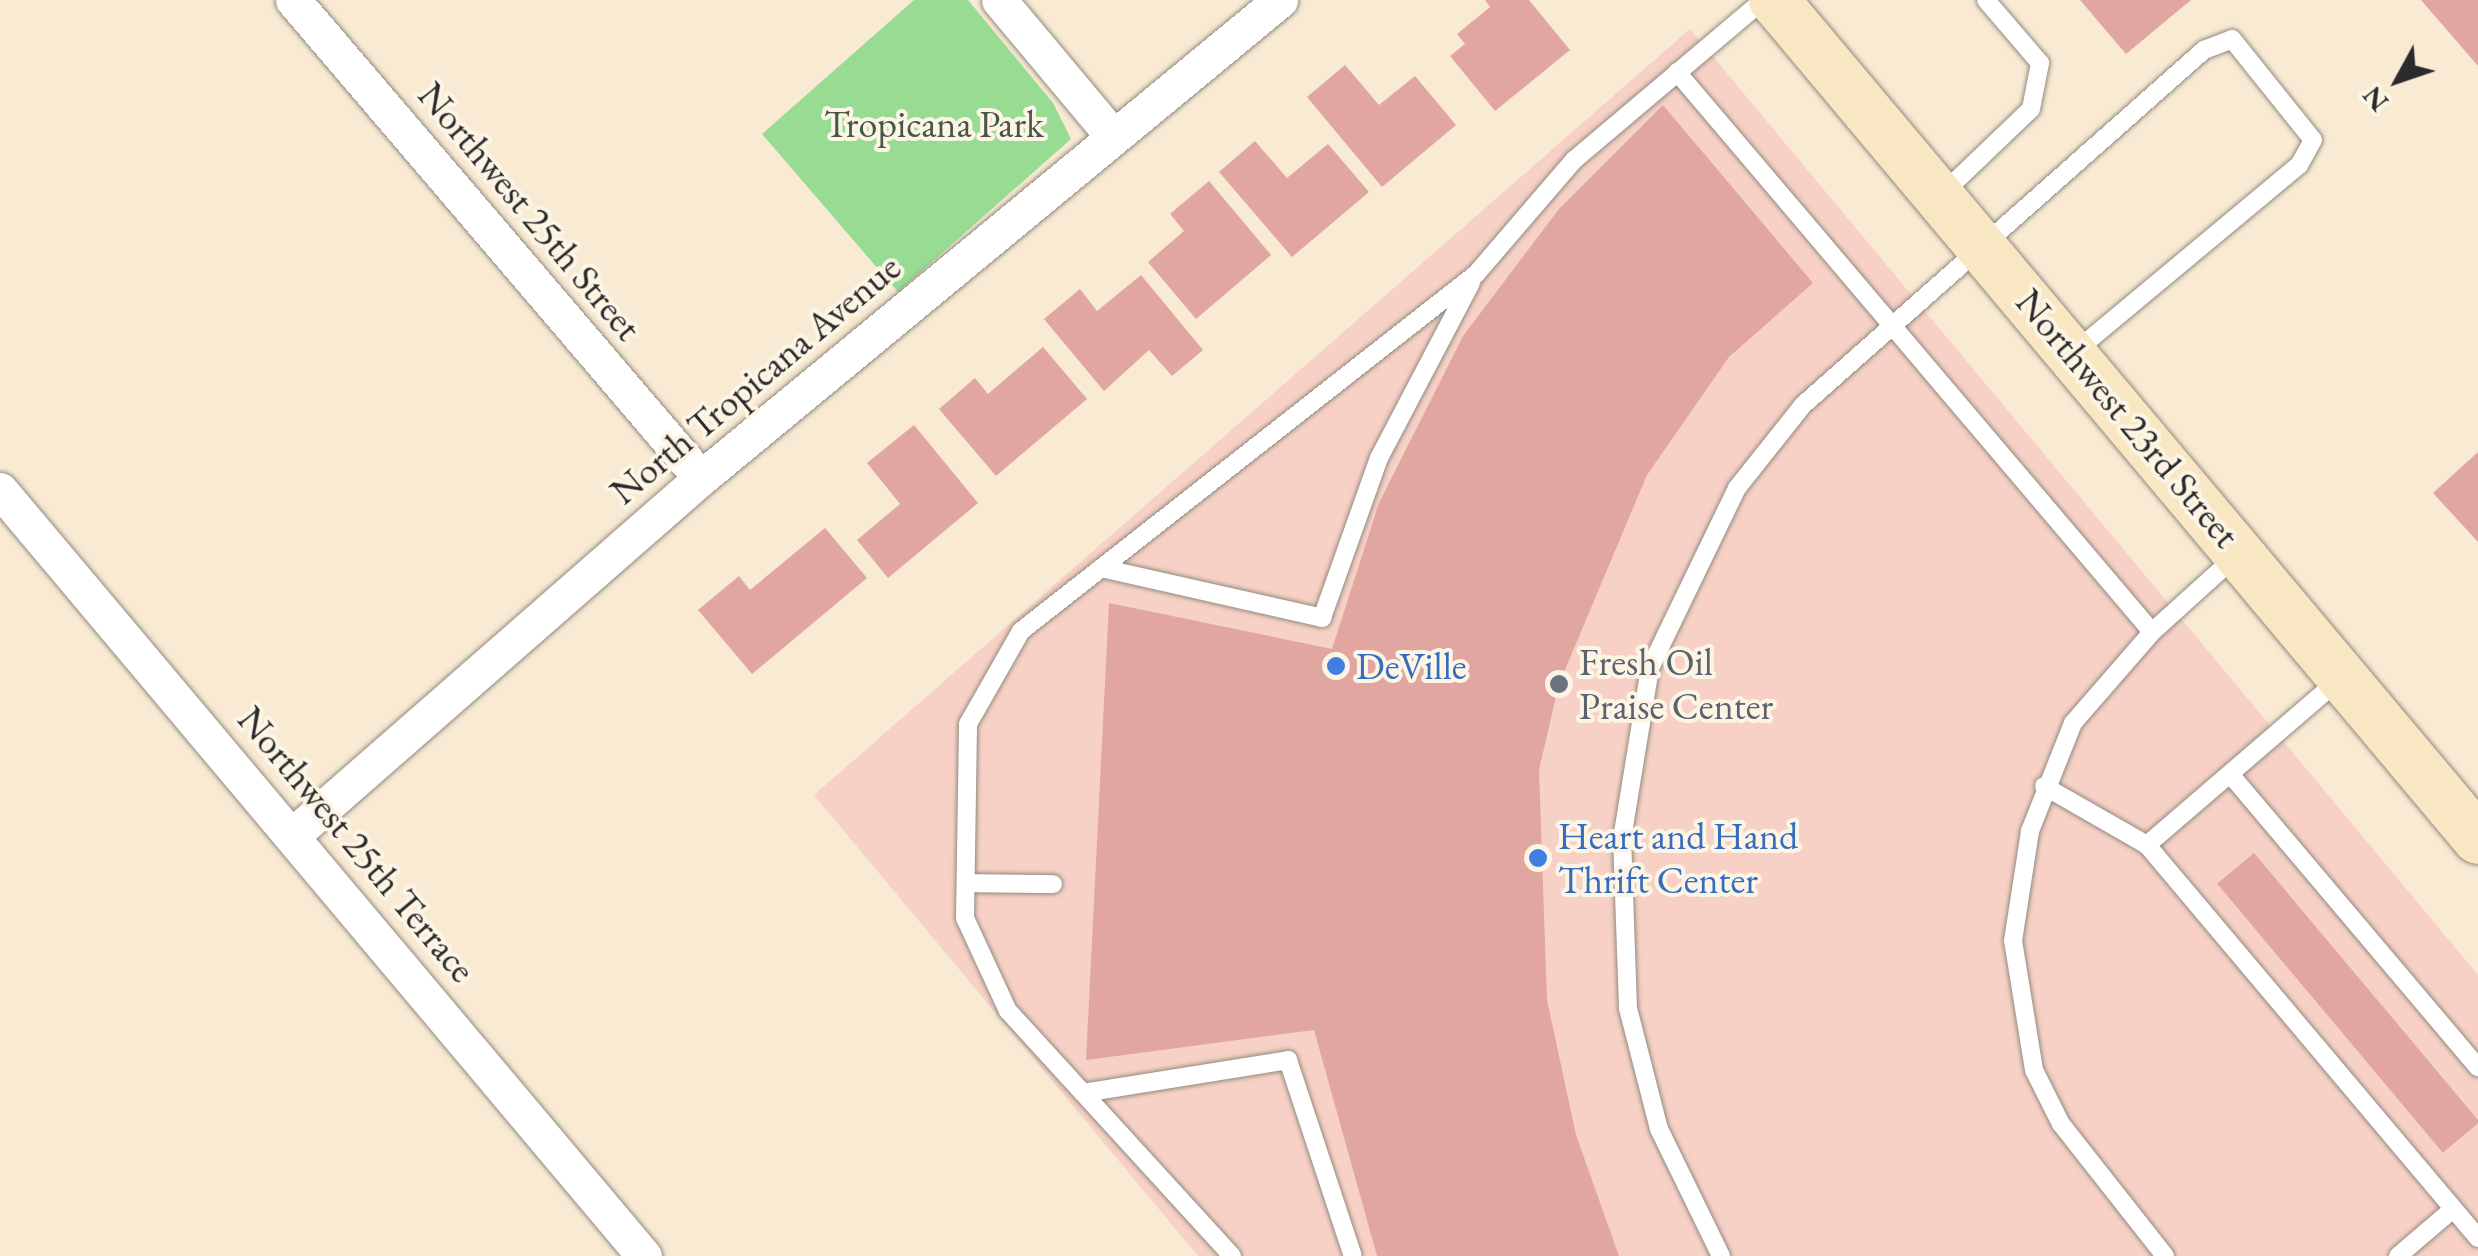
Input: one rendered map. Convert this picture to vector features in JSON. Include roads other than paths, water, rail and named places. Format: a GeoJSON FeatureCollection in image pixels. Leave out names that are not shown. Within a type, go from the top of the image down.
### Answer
{"type":"FeatureCollection","features":[{"type":"Feature","properties":{"kind":"main road","name":"Northwest 23rd Street"},"geometry":{"type":"LineString","coordinates":[[1785,5],[2478,839]]}},
{"type":"Feature","properties":{"kind":"street","name":"Northwest 25th Street"},"geometry":{"type":"LineString","coordinates":[[293,0],[701,478]]}},
{"type":"Feature","properties":{"kind":"street"},"geometry":{"type":"LineString","coordinates":[[999,0],[1112,135]]}},
{"type":"Feature","properties":{"kind":"street","name":"North Tropicana Avenue"},"geometry":{"type":"LineString","coordinates":[[295,833],[701,478],[1280,0]]}},
{"type":"Feature","properties":{"kind":"street","name":"Northwest 25th Terrace"},"geometry":{"type":"LineString","coordinates":[[0,490],[295,833],[644,1256]]}},
{"type":"Feature","properties":{"kind":"lane"},"geometry":{"type":"LineString","coordinates":[[1940,195],[2032,110],[2040,63],[1986,0]]}},
{"type":"Feature","properties":{"kind":"lane"},"geometry":{"type":"LineString","coordinates":[[1232,1256],[1008,1010],[965,918],[968,724],[1021,631],[1476,274],[1574,160],[1677,72],[1785,5]]}},
{"type":"Feature","properties":{"kind":"lane"},"geometry":{"type":"LineString","coordinates":[[1721,1256],[1659,1130],[1628,1008],[1622,840],[1650,668],[1736,488],[1803,406],[1890,323],[2204,50],[2232,39],[2313,140],[2299,166],[2074,353]]}},
{"type":"Feature","properties":{"kind":"lane"},"geometry":{"type":"LineString","coordinates":[[1677,72],[2152,632]]}},
{"type":"Feature","properties":{"kind":"lane"},"geometry":{"type":"LineString","coordinates":[[1101,568],[1322,618],[1379,458],[1476,274]]}},
{"type":"Feature","properties":{"kind":"lane"},"geometry":{"type":"LineString","coordinates":[[2165,1256],[2061,1124],[2034,1070],[2013,941],[2044,786],[2073,723],[2152,632],[2241,552]]}},
{"type":"Feature","properties":{"kind":"lane"},"geometry":{"type":"LineString","coordinates":[[2147,845],[2343,676]]}},
{"type":"Feature","properties":{"kind":"lane"},"geometry":{"type":"LineString","coordinates":[[2230,774],[2478,1068]]}},
{"type":"Feature","properties":{"kind":"lane"},"geometry":{"type":"LineString","coordinates":[[2044,786],[2147,845],[2465,1214],[2478,1238]]}},
{"type":"Feature","properties":{"kind":"lane"},"geometry":{"type":"LineString","coordinates":[[966,883],[1053,884]]}},
{"type":"Feature","properties":{"kind":"lane"},"geometry":{"type":"LineString","coordinates":[[1083,1093],[1288,1060],[1353,1256]]}},
{"type":"Feature","properties":{"kind":"lane"},"geometry":{"type":"LineString","coordinates":[[2398,1256],[2465,1214]]}},
{"type":"Feature","properties":{"kind":"place","name":"DeVille"},"geometry":{"type":"Point","coordinates":[1336,666]}},
{"type":"Feature","properties":{"kind":"place","name":"Fresh Oil Praise Center"},"geometry":{"type":"Point","coordinates":[1559,684]}},
{"type":"Feature","properties":{"kind":"place","name":"Heart and Hand Thrift Center"},"geometry":{"type":"Point","coordinates":[1538,858]}},
{"type":"Feature","properties":{"kind":"park label","name":"Tropicana Park"},"geometry":{"type":"Point","coordinates":[934,124]}}]}
